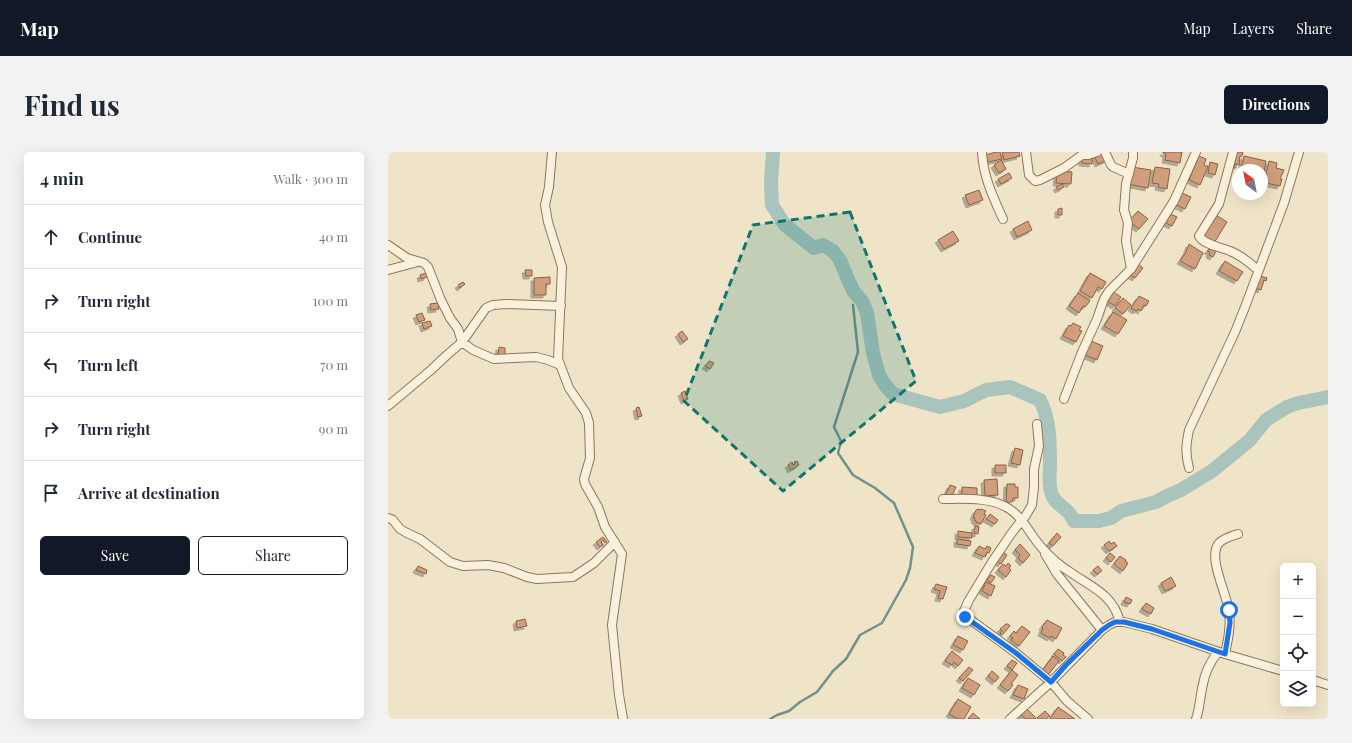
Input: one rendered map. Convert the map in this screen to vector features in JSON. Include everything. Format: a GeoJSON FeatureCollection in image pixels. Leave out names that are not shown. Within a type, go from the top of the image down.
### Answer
{"type":"FeatureCollection","features":[{"type":"Feature","properties":{"kind":"street"},"geometry":{"type":"LineString","coordinates":[[552,152],[545,205],[548,222],[562,267],[558,359],[569,388],[586,413],[589,423],[590,458],[584,479],[585,484],[598,508],[605,527],[622,554],[612,625],[623,719]]}},
{"type":"Feature","properties":{"kind":"street"},"geometry":{"type":"LineString","coordinates":[[982,152],[984,170],[992,196],[1003,219]]}},
{"type":"Feature","properties":{"kind":"street"},"geometry":{"type":"LineString","coordinates":[[1026,152],[1029,175],[1035,181],[1064,168],[1082,155],[1097,152]]}},
{"type":"Feature","properties":{"kind":"street"},"geometry":{"type":"LineString","coordinates":[[1105,152],[1113,167],[1129,174]]}},
{"type":"Feature","properties":{"kind":"street"},"geometry":{"type":"LineString","coordinates":[[1131,269],[1126,241],[1128,222],[1124,210],[1126,184],[1133,158],[1133,152]]}},
{"type":"Feature","properties":{"kind":"street"},"geometry":{"type":"LineString","coordinates":[[1064,399],[1104,299],[1109,291],[1131,269],[1174,200],[1196,152]]}},
{"type":"Feature","properties":{"kind":"street"},"geometry":{"type":"LineString","coordinates":[[1233,152],[1219,204],[1199,236],[1201,239],[1209,243],[1231,251],[1258,270]]}},
{"type":"Feature","properties":{"kind":"street"},"geometry":{"type":"LineString","coordinates":[[1189,468],[1186,455],[1186,442],[1189,430],[1235,332],[1284,203],[1299,152]]}},
{"type":"Feature","properties":{"kind":"street"},"geometry":{"type":"LineString","coordinates":[[388,245],[407,258],[424,264],[431,272],[441,300],[450,318],[458,329],[462,342],[472,350],[494,359],[536,357],[560,365]]}},
{"type":"Feature","properties":{"kind":"street"},"geometry":{"type":"LineString","coordinates":[[388,270],[419,262]]}},
{"type":"Feature","properties":{"kind":"street"},"geometry":{"type":"LineString","coordinates":[[388,406],[462,342],[486,308],[493,305],[516,303],[561,306]]}},
{"type":"Feature","properties":{"kind":"street"},"geometry":{"type":"LineString","coordinates":[[1037,424],[1039,446],[1034,469],[1034,497],[1029,511],[1002,546],[969,600],[964,611],[964,615],[1016,653],[1051,682],[1067,700],[1088,719]]}},
{"type":"Feature","properties":{"kind":"street"},"geometry":{"type":"LineString","coordinates":[[943,499],[981,500],[993,502],[1008,508],[1016,514],[1042,548],[1057,574],[1102,630]]}},
{"type":"Feature","properties":{"kind":"street"},"geometry":{"type":"LineString","coordinates":[[388,518],[393,520],[400,529],[420,539],[450,562],[463,566],[488,565],[504,568],[527,577],[537,579],[573,577],[594,563],[615,542]]}},
{"type":"Feature","properties":{"kind":"street"},"geometry":{"type":"LineString","coordinates":[[1196,719],[1199,710],[1203,682],[1210,662],[1222,653],[1230,628],[1229,610],[1217,566],[1215,550],[1224,538],[1238,534]]}},
{"type":"Feature","properties":{"kind":"street"},"geometry":{"type":"LineString","coordinates":[[1042,548],[1062,567],[1087,582],[1108,599],[1116,609],[1120,622]]}},
{"type":"Feature","properties":{"kind":"street"},"geometry":{"type":"LineString","coordinates":[[1010,719],[1051,682],[1102,630],[1112,623],[1120,622],[1152,629],[1222,653],[1280,670]]}},
{"type":"Feature","properties":{"kind":"street"},"geometry":{"type":"LineString","coordinates":[[1316,681],[1328,685]]}},
{"type":"Feature","properties":{"kind":"highlighted area"},"geometry":{"type":"Polygon","coordinates":[[[850,212],[916,381],[783,491],[684,401],[753,225],[850,212]]]}},
{"type":"Feature","properties":{"kind":"building"},"geometry":{"type":"Polygon","coordinates":[[[1000,152],[1002,159],[984,163],[982,156],[1000,152]]]}},
{"type":"Feature","properties":{"kind":"building"},"geometry":{"type":"Polygon","coordinates":[[[1002,152],[1019,152],[1020,156],[1004,160],[1002,152]]]}},
{"type":"Feature","properties":{"kind":"building"},"geometry":{"type":"Polygon","coordinates":[[[1102,152],[1107,160],[1098,164],[1094,156],[1102,152]]]}},
{"type":"Feature","properties":{"kind":"building"},"geometry":{"type":"Polygon","coordinates":[[[1163,152],[1182,152],[1180,163],[1165,160],[1166,154],[1163,152]]]}},
{"type":"Feature","properties":{"kind":"building"},"geometry":{"type":"Polygon","coordinates":[[[1234,152],[1243,152],[1242,156],[1240,156],[1239,164],[1232,164],[1231,168],[1234,152]]]}},
{"type":"Feature","properties":{"kind":"building"},"geometry":{"type":"Polygon","coordinates":[[[1082,156],[1093,156],[1092,164],[1082,163],[1082,156]]]}},
{"type":"Feature","properties":{"kind":"building"},"geometry":{"type":"Polygon","coordinates":[[[1199,156],[1206,159],[1204,165],[1208,167],[1200,185],[1189,180],[1199,156]]]}},
{"type":"Feature","properties":{"kind":"building"},"geometry":{"type":"Polygon","coordinates":[[[1244,156],[1266,161],[1265,164],[1242,164],[1244,156]]]}},
{"type":"Feature","properties":{"kind":"building"},"geometry":{"type":"Polygon","coordinates":[[[1001,160],[1006,169],[999,173],[994,165],[1001,160]]]}},
{"type":"Feature","properties":{"kind":"building"},"geometry":{"type":"Polygon","coordinates":[[[1269,161],[1277,163],[1276,168],[1284,170],[1280,179],[1282,179],[1280,186],[1268,183],[1269,161]]]}},
{"type":"Feature","properties":{"kind":"building"},"geometry":{"type":"Polygon","coordinates":[[[1210,162],[1218,164],[1215,175],[1208,173],[1210,162]]]}},
{"type":"Feature","properties":{"kind":"building"},"geometry":{"type":"Polygon","coordinates":[[[1132,167],[1151,170],[1148,188],[1128,184],[1132,167]]]}},
{"type":"Feature","properties":{"kind":"building"},"geometry":{"type":"Polygon","coordinates":[[[1155,167],[1170,169],[1167,189],[1158,187],[1159,184],[1152,183],[1155,167]]]}},
{"type":"Feature","properties":{"kind":"building"},"geometry":{"type":"Polygon","coordinates":[[[1057,171],[1072,172],[1071,184],[1056,183],[1057,171]]]}},
{"type":"Feature","properties":{"kind":"building"},"geometry":{"type":"Polygon","coordinates":[[[1009,173],[1012,178],[1001,184],[998,179],[1009,173]]]}},
{"type":"Feature","properties":{"kind":"building"},"geometry":{"type":"Polygon","coordinates":[[[1062,184],[1064,187],[1058,190],[1056,187],[1062,184]]]}},
{"type":"Feature","properties":{"kind":"building"},"geometry":{"type":"Polygon","coordinates":[[[979,190],[983,200],[969,205],[965,195],[979,190]]]}},
{"type":"Feature","properties":{"kind":"building"},"geometry":{"type":"Polygon","coordinates":[[[1182,193],[1191,197],[1185,209],[1176,205],[1182,193]]]}},
{"type":"Feature","properties":{"kind":"building"},"geometry":{"type":"Polygon","coordinates":[[[1062,208],[1062,215],[1058,215],[1058,209],[1062,208]]]}},
{"type":"Feature","properties":{"kind":"building"},"geometry":{"type":"Polygon","coordinates":[[[1138,211],[1148,219],[1139,229],[1129,221],[1138,211]]]}},
{"type":"Feature","properties":{"kind":"building"},"geometry":{"type":"Polygon","coordinates":[[[1168,213],[1177,217],[1172,226],[1164,222],[1168,213]]]}},
{"type":"Feature","properties":{"kind":"building"},"geometry":{"type":"Polygon","coordinates":[[[1216,215],[1227,222],[1214,243],[1203,236],[1216,215]]]}},
{"type":"Feature","properties":{"kind":"building"},"geometry":{"type":"Polygon","coordinates":[[[1028,221],[1032,230],[1017,237],[1013,229],[1028,221]]]}},
{"type":"Feature","properties":{"kind":"building"},"geometry":{"type":"Polygon","coordinates":[[[953,231],[959,241],[944,249],[938,240],[953,231]]]}},
{"type":"Feature","properties":{"kind":"building"},"geometry":{"type":"Polygon","coordinates":[[[1189,244],[1203,253],[1195,269],[1180,261],[1189,244]]]}},
{"type":"Feature","properties":{"kind":"building"},"geometry":{"type":"Polygon","coordinates":[[[1209,249],[1216,251],[1213,257],[1209,255],[1210,252],[1207,251],[1209,249]]]}},
{"type":"Feature","properties":{"kind":"building"},"geometry":{"type":"Polygon","coordinates":[[[1225,261],[1243,272],[1237,281],[1219,271],[1225,261]]]}},
{"type":"Feature","properties":{"kind":"building"},"geometry":{"type":"Polygon","coordinates":[[[1137,263],[1143,268],[1135,278],[1129,274],[1137,263]]]}},
{"type":"Feature","properties":{"kind":"building"},"geometry":{"type":"Polygon","coordinates":[[[525,270],[532,270],[532,276],[526,276],[525,270]]]}},
{"type":"Feature","properties":{"kind":"building"},"geometry":{"type":"Polygon","coordinates":[[[426,273],[427,277],[421,279],[420,275],[426,273]]]}},
{"type":"Feature","properties":{"kind":"building"},"geometry":{"type":"Polygon","coordinates":[[[1090,273],[1106,282],[1102,289],[1098,287],[1092,298],[1080,291],[1090,273]]]}},
{"type":"Feature","properties":{"kind":"building"},"geometry":{"type":"Polygon","coordinates":[[[1260,276],[1267,278],[1266,281],[1264,280],[1261,290],[1255,288],[1260,276]]]}},
{"type":"Feature","properties":{"kind":"building"},"geometry":{"type":"Polygon","coordinates":[[[550,277],[550,284],[546,284],[546,295],[534,295],[534,278],[550,277]]]}},
{"type":"Feature","properties":{"kind":"building"},"geometry":{"type":"Polygon","coordinates":[[[463,282],[465,284],[460,288],[458,285],[463,282]]]}},
{"type":"Feature","properties":{"kind":"building"},"geometry":{"type":"Polygon","coordinates":[[[1112,291],[1121,297],[1115,306],[1106,300],[1112,291]]]}},
{"type":"Feature","properties":{"kind":"building"},"geometry":{"type":"Polygon","coordinates":[[[1078,293],[1090,301],[1085,307],[1083,306],[1079,313],[1069,306],[1078,293]]]}},
{"type":"Feature","properties":{"kind":"building"},"geometry":{"type":"Polygon","coordinates":[[[1139,296],[1149,301],[1146,306],[1144,305],[1141,311],[1138,309],[1136,311],[1131,308],[1139,296]]]}},
{"type":"Feature","properties":{"kind":"building"},"geometry":{"type":"Polygon","coordinates":[[[1123,298],[1131,305],[1123,314],[1115,308],[1123,298]]]}},
{"type":"Feature","properties":{"kind":"building"},"geometry":{"type":"Polygon","coordinates":[[[438,303],[439,309],[431,310],[430,304],[438,303]]]}},
{"type":"Feature","properties":{"kind":"building"},"geometry":{"type":"Polygon","coordinates":[[[1113,312],[1127,320],[1118,334],[1104,326],[1113,312]]]}},
{"type":"Feature","properties":{"kind":"building"},"geometry":{"type":"Polygon","coordinates":[[[422,313],[425,320],[419,322],[416,315],[422,313]]]}},
{"type":"Feature","properties":{"kind":"building"},"geometry":{"type":"Polygon","coordinates":[[[430,321],[432,326],[424,329],[422,323],[430,321]]]}},
{"type":"Feature","properties":{"kind":"building"},"geometry":{"type":"Polygon","coordinates":[[[1073,323],[1081,327],[1079,330],[1082,331],[1076,342],[1063,336],[1069,325],[1071,326],[1073,323]]]}},
{"type":"Feature","properties":{"kind":"building"},"geometry":{"type":"Polygon","coordinates":[[[682,331],[688,339],[683,342],[678,334],[682,331]]]}},
{"type":"Feature","properties":{"kind":"building"},"geometry":{"type":"Polygon","coordinates":[[[1091,341],[1103,346],[1097,360],[1085,355],[1091,341]]]}},
{"type":"Feature","properties":{"kind":"building"},"geometry":{"type":"Polygon","coordinates":[[[499,347],[505,348],[505,355],[498,355],[499,347]]]}},
{"type":"Feature","properties":{"kind":"building"},"geometry":{"type":"Polygon","coordinates":[[[709,361],[714,363],[710,369],[705,366],[709,361]]]}},
{"type":"Feature","properties":{"kind":"building"},"geometry":{"type":"Polygon","coordinates":[[[685,391],[688,399],[684,401],[681,393],[685,391]]]}},
{"type":"Feature","properties":{"kind":"building"},"geometry":{"type":"Polygon","coordinates":[[[639,407],[642,416],[638,417],[636,408],[639,407]]]}},
{"type":"Feature","properties":{"kind":"building"},"geometry":{"type":"Polygon","coordinates":[[[1015,448],[1023,450],[1020,465],[1011,463],[1015,448]]]}},
{"type":"Feature","properties":{"kind":"building"},"geometry":{"type":"Polygon","coordinates":[[[797,461],[799,465],[791,470],[788,465],[792,462],[793,465],[795,464],[794,462],[797,461]]]}},
{"type":"Feature","properties":{"kind":"building"},"geometry":{"type":"Polygon","coordinates":[[[995,465],[1006,465],[1006,473],[995,473],[995,465]]]}},
{"type":"Feature","properties":{"kind":"building"},"geometry":{"type":"Polygon","coordinates":[[[997,479],[998,495],[985,496],[984,480],[997,479]]]}},
{"type":"Feature","properties":{"kind":"building"},"geometry":{"type":"Polygon","coordinates":[[[1007,484],[1015,484],[1015,487],[1018,487],[1018,498],[1013,498],[1012,502],[1006,502],[1007,484]]]}},
{"type":"Feature","properties":{"kind":"building"},"geometry":{"type":"Polygon","coordinates":[[[950,485],[956,487],[952,496],[946,494],[950,485]]]}},
{"type":"Feature","properties":{"kind":"building"},"geometry":{"type":"Polygon","coordinates":[[[962,487],[977,488],[977,496],[962,495],[962,487]]]}},
{"type":"Feature","properties":{"kind":"building"},"geometry":{"type":"Polygon","coordinates":[[[978,509],[986,511],[984,514],[986,515],[981,524],[976,522],[974,520],[975,518],[973,517],[978,509]]]}},
{"type":"Feature","properties":{"kind":"building"},"geometry":{"type":"Polygon","coordinates":[[[990,514],[998,520],[995,524],[986,519],[990,514]]]}},
{"type":"Feature","properties":{"kind":"building"},"geometry":{"type":"Polygon","coordinates":[[[975,526],[979,527],[978,534],[974,533],[975,526]]]}},
{"type":"Feature","properties":{"kind":"building"},"geometry":{"type":"Polygon","coordinates":[[[958,531],[972,533],[972,538],[958,537],[958,531]]]}},
{"type":"Feature","properties":{"kind":"building"},"geometry":{"type":"Polygon","coordinates":[[[1057,533],[1061,537],[1053,546],[1049,543],[1057,533]]]}},
{"type":"Feature","properties":{"kind":"building"},"geometry":{"type":"Polygon","coordinates":[[[603,537],[607,542],[605,543],[603,540],[601,542],[603,545],[600,547],[596,542],[603,537]]]}},
{"type":"Feature","properties":{"kind":"building"},"geometry":{"type":"Polygon","coordinates":[[[957,539],[971,541],[970,546],[957,544],[957,539]]]}},
{"type":"Feature","properties":{"kind":"building"},"geometry":{"type":"Polygon","coordinates":[[[1109,541],[1111,544],[1114,542],[1117,546],[1109,551],[1104,545],[1109,541]]]}},
{"type":"Feature","properties":{"kind":"building"},"geometry":{"type":"Polygon","coordinates":[[[1020,544],[1030,555],[1023,563],[1018,558],[1020,555],[1015,550],[1020,544]]]}},
{"type":"Feature","properties":{"kind":"building"},"geometry":{"type":"Polygon","coordinates":[[[979,546],[985,549],[987,546],[991,548],[985,557],[975,553],[979,546]]]}},
{"type":"Feature","properties":{"kind":"building"},"geometry":{"type":"Polygon","coordinates":[[[1002,552],[1007,555],[1001,564],[996,561],[1002,552]]]}},
{"type":"Feature","properties":{"kind":"building"},"geometry":{"type":"Polygon","coordinates":[[[1110,553],[1115,557],[1111,562],[1106,558],[1110,553]]]}},
{"type":"Feature","properties":{"kind":"building"},"geometry":{"type":"Polygon","coordinates":[[[1120,556],[1128,563],[1123,571],[1114,564],[1120,556]]]}},
{"type":"Feature","properties":{"kind":"building"},"geometry":{"type":"Polygon","coordinates":[[[1008,563],[1011,566],[1009,568],[1011,570],[1006,577],[998,570],[1003,564],[1006,566],[1008,563]]]}},
{"type":"Feature","properties":{"kind":"building"},"geometry":{"type":"Polygon","coordinates":[[[418,566],[427,570],[426,574],[416,570],[418,566]]]}},
{"type":"Feature","properties":{"kind":"building"},"geometry":{"type":"Polygon","coordinates":[[[1098,566],[1102,571],[1097,574],[1093,570],[1098,566]]]}},
{"type":"Feature","properties":{"kind":"building"},"geometry":{"type":"Polygon","coordinates":[[[991,575],[995,577],[991,583],[987,580],[991,575]]]}},
{"type":"Feature","properties":{"kind":"building"},"geometry":{"type":"Polygon","coordinates":[[[1171,577],[1176,586],[1165,591],[1161,583],[1171,577]]]}},
{"type":"Feature","properties":{"kind":"building"},"geometry":{"type":"Polygon","coordinates":[[[986,582],[995,586],[991,596],[982,591],[986,582]]]}},
{"type":"Feature","properties":{"kind":"building"},"geometry":{"type":"Polygon","coordinates":[[[936,584],[947,587],[943,599],[938,598],[940,591],[934,589],[936,584]]]}},
{"type":"Feature","properties":{"kind":"building"},"geometry":{"type":"Polygon","coordinates":[[[1126,597],[1132,600],[1130,604],[1124,602],[1126,597]]]}},
{"type":"Feature","properties":{"kind":"building"},"geometry":{"type":"Polygon","coordinates":[[[1146,603],[1154,608],[1151,614],[1142,609],[1146,603]]]}},
{"type":"Feature","properties":{"kind":"building"},"geometry":{"type":"Polygon","coordinates":[[[525,619],[527,626],[517,628],[516,621],[525,619]]]}},
{"type":"Feature","properties":{"kind":"building"},"geometry":{"type":"Polygon","coordinates":[[[1047,620],[1062,628],[1056,639],[1051,636],[1050,638],[1041,633],[1042,627],[1047,620]]]}},
{"type":"Feature","properties":{"kind":"building"},"geometry":{"type":"Polygon","coordinates":[[[1006,624],[1010,626],[1002,635],[1000,633],[1002,631],[1000,629],[1006,624]]]}},
{"type":"Feature","properties":{"kind":"building"},"geometry":{"type":"Polygon","coordinates":[[[1022,626],[1030,632],[1019,646],[1011,640],[1013,638],[1010,636],[1014,631],[1016,633],[1022,626]]]}},
{"type":"Feature","properties":{"kind":"building"},"geometry":{"type":"Polygon","coordinates":[[[958,636],[968,641],[963,650],[953,645],[958,636]]]}},
{"type":"Feature","properties":{"kind":"building"},"geometry":{"type":"Polygon","coordinates":[[[1058,649],[1064,653],[1063,655],[1066,657],[1062,661],[1054,654],[1058,649]]]}},
{"type":"Feature","properties":{"kind":"building"},"geometry":{"type":"Polygon","coordinates":[[[952,651],[963,660],[958,666],[954,662],[952,665],[945,661],[952,651]]]}},
{"type":"Feature","properties":{"kind":"building"},"geometry":{"type":"Polygon","coordinates":[[[1053,656],[1059,661],[1048,675],[1042,671],[1053,656]]]}},
{"type":"Feature","properties":{"kind":"building"},"geometry":{"type":"Polygon","coordinates":[[[1012,660],[1017,663],[1012,670],[1007,666],[1012,660]]]}},
{"type":"Feature","properties":{"kind":"building"},"geometry":{"type":"Polygon","coordinates":[[[969,667],[973,670],[963,681],[959,678],[969,667]]]}},
{"type":"Feature","properties":{"kind":"building"},"geometry":{"type":"Polygon","coordinates":[[[1012,670],[1018,675],[1008,691],[1000,685],[1012,670]]]}},
{"type":"Feature","properties":{"kind":"building"},"geometry":{"type":"Polygon","coordinates":[[[992,671],[999,677],[995,682],[988,676],[992,671]]]}},
{"type":"Feature","properties":{"kind":"building"},"geometry":{"type":"Polygon","coordinates":[[[968,678],[980,685],[974,695],[962,688],[968,678]]]}},
{"type":"Feature","properties":{"kind":"building"},"geometry":{"type":"Polygon","coordinates":[[[1018,685],[1028,689],[1024,699],[1013,695],[1018,685]]]}},
{"type":"Feature","properties":{"kind":"building"},"geometry":{"type":"Polygon","coordinates":[[[958,699],[971,707],[964,719],[958,719],[949,714],[958,699]]]}},
{"type":"Feature","properties":{"kind":"building"},"geometry":{"type":"Polygon","coordinates":[[[1058,707],[1075,719],[1050,719],[1058,707]]]}},
{"type":"Feature","properties":{"kind":"building"},"geometry":{"type":"Polygon","coordinates":[[[1027,709],[1036,718],[1035,719],[1026,719],[1021,715],[1027,709]]]}},
{"type":"Feature","properties":{"kind":"building"},"geometry":{"type":"Polygon","coordinates":[[[1045,711],[1050,716],[1046,719],[1037,718],[1045,711]]]}},
{"type":"Feature","properties":{"kind":"building"},"geometry":{"type":"Polygon","coordinates":[[[973,713],[980,719],[968,719],[973,713]]]}},
{"type":"Feature","properties":{"kind":"waterway"},"geometry":{"type":"LineString","coordinates":[[773,152],[771,182],[772,205],[785,225],[814,248],[823,245],[833,251],[840,260],[854,292],[862,301],[867,313],[873,353],[879,375],[885,385],[893,394],[940,407],[964,401],[986,390],[1010,387],[1040,400],[1046,415],[1049,431],[1051,491],[1053,498],[1070,514],[1074,521],[1099,521],[1111,518],[1121,511],[1156,502],[1181,490],[1212,471],[1250,440],[1266,420],[1287,407],[1298,403],[1328,397]]}},
{"type":"Feature","properties":{"kind":"waterway"},"geometry":{"type":"LineString","coordinates":[[770,719],[789,711],[800,702],[817,692],[833,671],[846,659],[860,635],[882,623],[906,580],[910,568],[913,547],[894,503],[875,488],[853,475],[838,453],[841,441],[834,427],[858,352],[853,305]]}},
{"type":"Feature","properties":{"kind":"route"},"geometry":{"type":"LineString","coordinates":[[965,617],[1016,653],[1051,682],[1102,630],[1115,622],[1124,622],[1152,629],[1225,654],[1230,623],[1229,610]]}}]}
